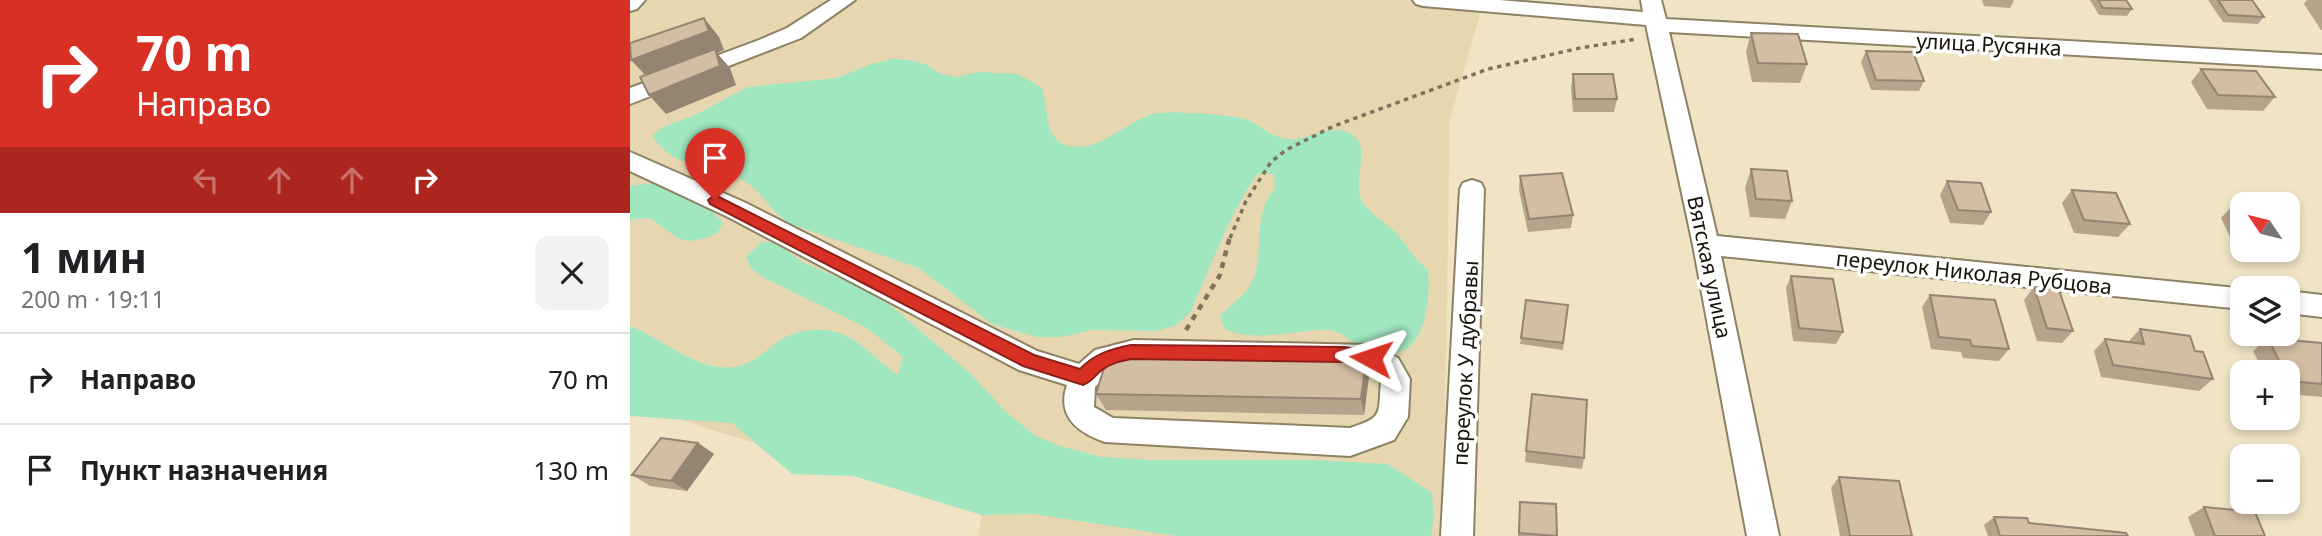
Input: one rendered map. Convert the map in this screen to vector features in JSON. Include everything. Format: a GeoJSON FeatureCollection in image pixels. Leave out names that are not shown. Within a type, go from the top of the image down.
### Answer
{"type":"FeatureCollection","features":[{"type":"Feature","properties":{"kind":"street"},"geometry":{"type":"LineString","coordinates":[[630,5],[635,0]]}},
{"type":"Feature","properties":{"kind":"street"},"geometry":{"type":"LineString","coordinates":[[805,0],[821,16]]}},
{"type":"Feature","properties":{"kind":"street"},"geometry":{"type":"LineString","coordinates":[[630,96],[767,46],[845,0]]}},
{"type":"Feature","properties":{"kind":"street","name":"улица Русянка"},"geometry":{"type":"LineString","coordinates":[[1423,0],[1655,20],[2322,62]]}},
{"type":"Feature","properties":{"kind":"street","name":"Вятская улица"},"geometry":{"type":"LineString","coordinates":[[1655,20],[1706,246],[1763,536]]}},
{"type":"Feature","properties":{"kind":"street"},"geometry":{"type":"LineString","coordinates":[[630,161],[749,216],[1029,360],[1083,378]]}},
{"type":"Feature","properties":{"kind":"street","name":"переулок У дубравы"},"geometry":{"type":"LineString","coordinates":[[1457,536],[1472,190]]}},
{"type":"Feature","properties":{"kind":"street","name":"переулок Николая Рубцова"},"geometry":{"type":"LineString","coordinates":[[1706,246],[2230,297]]}},
{"type":"Feature","properties":{"kind":"street"},"geometry":{"type":"LineString","coordinates":[[2300,303],[2322,306]]}},
{"type":"Feature","properties":{"kind":"street"},"geometry":{"type":"LineString","coordinates":[[1169,351],[1371,358],[1388,367],[1396,379],[1393,417],[1383,431],[1350,442],[1113,431],[1097,426],[1085,417],[1079,402],[1083,378],[1095,365],[1113,356],[1131,352],[1169,351]]}},
{"type":"Feature","properties":{"kind":"path"},"geometry":{"type":"LineString","coordinates":[[1169,351],[1192,322],[1220,275],[1230,237],[1246,201],[1271,163],[1286,150],[1335,126],[1488,69],[1580,48],[1655,20]]}},
{"type":"Feature","properties":{"kind":"shaded area"},"geometry":{"type":"Polygon","coordinates":[[[630,0],[1484,0],[1450,120],[1443,536],[978,536],[982,515],[630,404],[630,0]]]}},
{"type":"Feature","properties":{"kind":"green space"},"geometry":{"type":"Polygon","coordinates":[[[892,59],[910,60],[928,65],[938,73],[957,77],[979,72],[1018,74],[1042,88],[1050,130],[1054,137],[1069,146],[1092,144],[1147,116],[1166,112],[1240,118],[1286,139],[1336,130],[1353,135],[1359,142],[1361,151],[1359,192],[1362,201],[1397,234],[1428,270],[1428,301],[1420,332],[1402,352],[1388,354],[1364,349],[1343,335],[1326,330],[1249,335],[1225,329],[1220,316],[1248,288],[1256,272],[1263,211],[1267,199],[1275,189],[1274,174],[1257,174],[1229,224],[1190,313],[1176,325],[1157,331],[1092,330],[1062,337],[1037,337],[992,324],[919,268],[790,224],[743,180],[672,156],[652,136],[661,128],[695,115],[748,87],[837,78],[871,64],[892,59]]]}},
{"type":"Feature","properties":{"kind":"green space"},"geometry":{"type":"Polygon","coordinates":[[[652,183],[674,186],[699,200],[723,222],[717,234],[687,241],[650,218],[630,220],[630,186],[652,183]]]}},
{"type":"Feature","properties":{"kind":"green space"},"geometry":{"type":"Polygon","coordinates":[[[761,242],[778,243],[802,262],[861,287],[890,305],[972,375],[1006,412],[1036,436],[1060,446],[1101,457],[1151,460],[1313,460],[1388,464],[1432,493],[1434,516],[1431,536],[1177,536],[1033,514],[982,515],[853,476],[792,474],[732,423],[630,416],[630,326],[693,359],[720,367],[747,363],[788,336],[806,331],[826,330],[844,335],[858,343],[898,375],[903,357],[867,328],[764,278],[751,268],[746,257],[761,242]]]}},
{"type":"Feature","properties":{"kind":"building"},"geometry":{"type":"Polygon","coordinates":[[[2098,0],[2126,0],[2132,9],[2103,8],[2098,0]]]}},
{"type":"Feature","properties":{"kind":"building"},"geometry":{"type":"Polygon","coordinates":[[[2218,0],[2252,0],[2264,17],[2228,15],[2218,0]]]}},
{"type":"Feature","properties":{"kind":"building"},"geometry":{"type":"Polygon","coordinates":[[[704,18],[709,31],[631,60],[630,43],[704,18]]]}},
{"type":"Feature","properties":{"kind":"building"},"geometry":{"type":"Polygon","coordinates":[[[1751,33],[1798,34],[1807,64],[1758,63],[1751,33]]]}},
{"type":"Feature","properties":{"kind":"building"},"geometry":{"type":"Polygon","coordinates":[[[715,49],[720,66],[649,95],[640,77],[715,49]]]}},
{"type":"Feature","properties":{"kind":"building"},"geometry":{"type":"Polygon","coordinates":[[[1866,51],[1913,52],[1924,81],[1876,80],[1866,51]]]}},
{"type":"Feature","properties":{"kind":"building"},"geometry":{"type":"Polygon","coordinates":[[[2201,69],[2256,71],[2275,97],[2218,95],[2201,69]]]}},
{"type":"Feature","properties":{"kind":"building"},"geometry":{"type":"Polygon","coordinates":[[[1573,74],[1613,74],[1617,99],[1575,99],[1573,74]]]}},
{"type":"Feature","properties":{"kind":"building"},"geometry":{"type":"Polygon","coordinates":[[[1751,169],[1787,171],[1792,201],[1756,199],[1751,169]]]}},
{"type":"Feature","properties":{"kind":"building"},"geometry":{"type":"Polygon","coordinates":[[[1562,173],[1573,215],[1529,219],[1520,176],[1562,173]]]}},
{"type":"Feature","properties":{"kind":"building"},"geometry":{"type":"Polygon","coordinates":[[[1947,181],[1981,183],[1991,212],[1958,210],[1947,181]]]}},
{"type":"Feature","properties":{"kind":"building"},"geometry":{"type":"Polygon","coordinates":[[[2072,190],[2116,193],[2130,224],[2084,220],[2072,190]]]}},
{"type":"Feature","properties":{"kind":"building"},"geometry":{"type":"Polygon","coordinates":[[[1791,276],[1833,279],[1843,332],[1799,328],[1791,276]]]}},
{"type":"Feature","properties":{"kind":"building"},"geometry":{"type":"Polygon","coordinates":[[[2034,287],[2059,290],[2073,331],[2047,328],[2034,287]]]}},
{"type":"Feature","properties":{"kind":"building"},"geometry":{"type":"Polygon","coordinates":[[[1930,295],[1995,300],[2009,349],[1972,346],[1970,340],[1939,337],[1930,295]]]}},
{"type":"Feature","properties":{"kind":"building"},"geometry":{"type":"Polygon","coordinates":[[[1526,300],[1568,305],[1563,343],[1521,338],[1526,300]]]}},
{"type":"Feature","properties":{"kind":"building"},"geometry":{"type":"Polygon","coordinates":[[[2140,329],[2190,336],[2195,351],[2203,352],[2213,379],[2113,365],[2105,339],[2144,344],[2140,329]]]}},
{"type":"Feature","properties":{"kind":"building"},"geometry":{"type":"Polygon","coordinates":[[[2300,341],[2322,343],[2322,384],[2300,382],[2300,360],[2279,360],[2272,346],[2300,346],[2300,341]]]}},
{"type":"Feature","properties":{"kind":"building"},"geometry":{"type":"Polygon","coordinates":[[[1108,355],[1366,360],[1361,399],[1096,394],[1108,355]]]}},
{"type":"Feature","properties":{"kind":"building"},"geometry":{"type":"Polygon","coordinates":[[[1532,394],[1587,400],[1584,458],[1526,451],[1532,394]]]}},
{"type":"Feature","properties":{"kind":"building"},"geometry":{"type":"Polygon","coordinates":[[[661,438],[698,443],[671,481],[632,475],[661,438]]]}},
{"type":"Feature","properties":{"kind":"building"},"geometry":{"type":"Polygon","coordinates":[[[1839,477],[1899,481],[1912,536],[1850,536],[1839,477]]]}},
{"type":"Feature","properties":{"kind":"building"},"geometry":{"type":"Polygon","coordinates":[[[1520,502],[1556,504],[1557,536],[1519,533],[1520,502]]]}},
{"type":"Feature","properties":{"kind":"building"},"geometry":{"type":"Polygon","coordinates":[[[2204,507],[2230,510],[2230,514],[2256,514],[2265,536],[2215,536],[2204,507]]]}},
{"type":"Feature","properties":{"kind":"building"},"geometry":{"type":"Polygon","coordinates":[[[1994,517],[2027,518],[2029,523],[2126,533],[2128,536],[2000,536],[1994,517]]]}},
{"type":"Feature","properties":{"kind":"route"},"geometry":{"type":"LineString","coordinates":[[715,200],[1029,360],[1083,378],[1095,365],[1113,356],[1131,352],[1344,355],[1371,358]]}}]}
